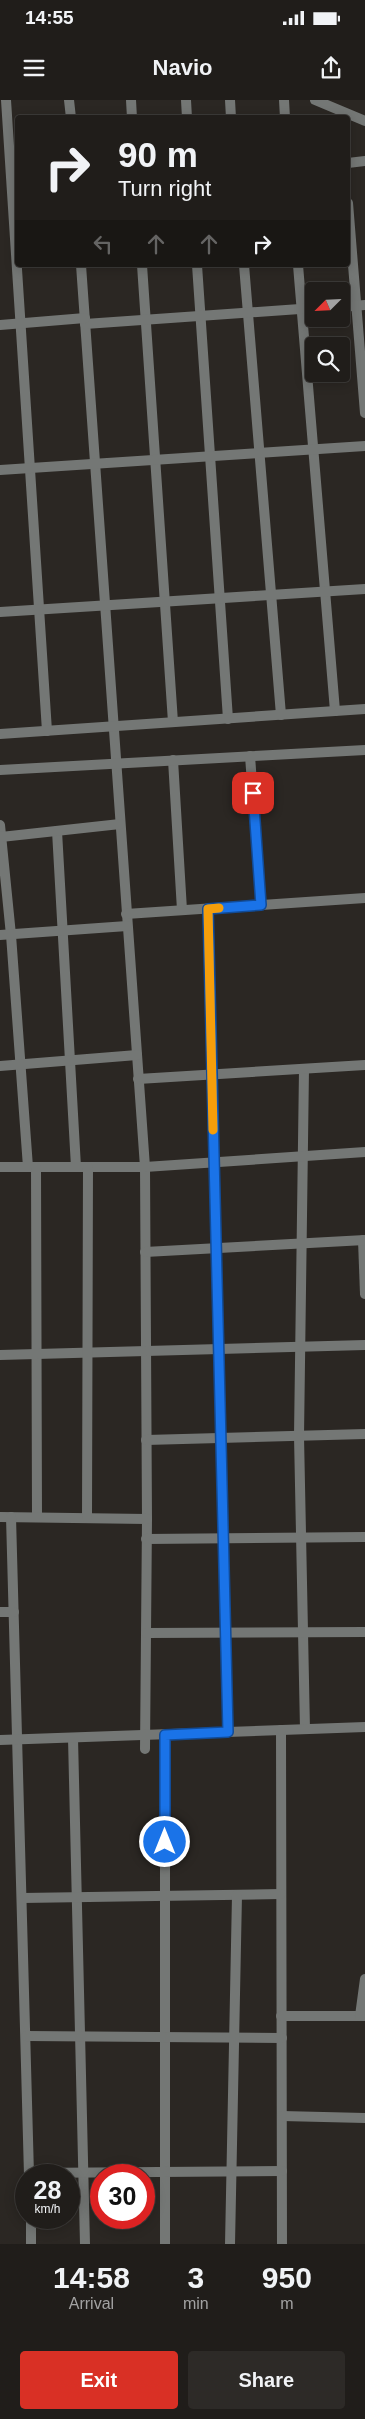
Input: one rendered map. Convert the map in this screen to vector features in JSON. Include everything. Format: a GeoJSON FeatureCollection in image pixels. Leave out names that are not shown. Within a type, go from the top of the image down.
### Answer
{"type":"FeatureCollection","features":[{"type":"Feature","properties":{"kind":"street"},"geometry":{"type":"LineString","coordinates":[[6,100],[15,194]]}},
{"type":"Feature","properties":{"kind":"street"},"geometry":{"type":"LineString","coordinates":[[69,100],[70,115]]}},
{"type":"Feature","properties":{"kind":"street"},"geometry":{"type":"LineString","coordinates":[[131,100],[132,115]]}},
{"type":"Feature","properties":{"kind":"street"},"geometry":{"type":"LineString","coordinates":[[186,100],[187,115]]}},
{"type":"Feature","properties":{"kind":"street"},"geometry":{"type":"LineString","coordinates":[[230,100],[232,115]]}},
{"type":"Feature","properties":{"kind":"street"},"geometry":{"type":"LineString","coordinates":[[284,100],[286,115]]}},
{"type":"Feature","properties":{"kind":"street"},"geometry":{"type":"LineString","coordinates":[[315,100],[340,114]]}},
{"type":"Feature","properties":{"kind":"street"},"geometry":{"type":"LineString","coordinates":[[350,117],[365,121]]}},
{"type":"Feature","properties":{"kind":"street"},"geometry":{"type":"LineString","coordinates":[[350,163],[365,162]]}},
{"type":"Feature","properties":{"kind":"street"},"geometry":{"type":"LineString","coordinates":[[0,174],[14,172]]}},
{"type":"Feature","properties":{"kind":"street"},"geometry":{"type":"LineString","coordinates":[[350,220],[360,305],[365,413]]}},
{"type":"Feature","properties":{"kind":"street"},"geometry":{"type":"LineString","coordinates":[[18,267],[47,731]]}},
{"type":"Feature","properties":{"kind":"street"},"geometry":{"type":"LineString","coordinates":[[81,267],[144,1167],[147,1519],[145,1748]]}},
{"type":"Feature","properties":{"kind":"street"},"geometry":{"type":"LineString","coordinates":[[142,267],[173,722]]}},
{"type":"Feature","properties":{"kind":"street"},"geometry":{"type":"LineString","coordinates":[[197,267],[228,719]]}},
{"type":"Feature","properties":{"kind":"street"},"geometry":{"type":"LineString","coordinates":[[244,267],[281,715]]}},
{"type":"Feature","properties":{"kind":"street"},"geometry":{"type":"LineString","coordinates":[[298,267],[335,711]]}},
{"type":"Feature","properties":{"kind":"street"},"geometry":{"type":"LineString","coordinates":[[0,325],[146,320],[305,309]]}},
{"type":"Feature","properties":{"kind":"street"},"geometry":{"type":"LineString","coordinates":[[0,470],[365,446]]}},
{"type":"Feature","properties":{"kind":"street"},"geometry":{"type":"LineString","coordinates":[[0,612],[365,589]]}},
{"type":"Feature","properties":{"kind":"street"},"geometry":{"type":"LineString","coordinates":[[0,734],[365,709]]}},
{"type":"Feature","properties":{"kind":"street"},"geometry":{"type":"LineString","coordinates":[[0,770],[365,750],[365,758]]}},
{"type":"Feature","properties":{"kind":"street"},"geometry":{"type":"LineString","coordinates":[[250,756],[261,905]]}},
{"type":"Feature","properties":{"kind":"street"},"geometry":{"type":"LineString","coordinates":[[173,760],[182,910]]}},
{"type":"Feature","properties":{"kind":"street"},"geometry":{"type":"LineString","coordinates":[[1,837],[120,824]]}},
{"type":"Feature","properties":{"kind":"street"},"geometry":{"type":"LineString","coordinates":[[0,825],[11,935],[20,1064],[32,1167],[37,1518]]}},
{"type":"Feature","properties":{"kind":"street"},"geometry":{"type":"LineString","coordinates":[[57,831],[61,931],[76,1167]]}},
{"type":"Feature","properties":{"kind":"street"},"geometry":{"type":"LineString","coordinates":[[126,914],[365,898]]}},
{"type":"Feature","properties":{"kind":"street"},"geometry":{"type":"LineString","coordinates":[[208,909],[228,1732]]}},
{"type":"Feature","properties":{"kind":"street"},"geometry":{"type":"LineString","coordinates":[[0,935],[127,926]]}},
{"type":"Feature","properties":{"kind":"street"},"geometry":{"type":"LineString","coordinates":[[0,1066],[137,1055]]}},
{"type":"Feature","properties":{"kind":"street"},"geometry":{"type":"LineString","coordinates":[[138,1079],[365,1065]]}},
{"type":"Feature","properties":{"kind":"street"},"geometry":{"type":"LineString","coordinates":[[304,1069],[299,1436],[305,1729]]}},
{"type":"Feature","properties":{"kind":"street"},"geometry":{"type":"LineString","coordinates":[[0,1167],[144,1167],[365,1152]]}},
{"type":"Feature","properties":{"kind":"street"},"geometry":{"type":"LineString","coordinates":[[86,1518],[88,1167]]}},
{"type":"Feature","properties":{"kind":"street"},"geometry":{"type":"LineString","coordinates":[[145,1252],[364,1240],[365,1294]]}},
{"type":"Feature","properties":{"kind":"street"},"geometry":{"type":"LineString","coordinates":[[0,1355],[365,1345]]}},
{"type":"Feature","properties":{"kind":"street"},"geometry":{"type":"LineString","coordinates":[[146,1440],[365,1434]]}},
{"type":"Feature","properties":{"kind":"street"},"geometry":{"type":"LineString","coordinates":[[0,1517],[147,1519]]}},
{"type":"Feature","properties":{"kind":"street"},"geometry":{"type":"LineString","coordinates":[[11,1517],[29,2164]]}},
{"type":"Feature","properties":{"kind":"street"},"geometry":{"type":"LineString","coordinates":[[146,1540],[365,1537]]}},
{"type":"Feature","properties":{"kind":"street"},"geometry":{"type":"LineString","coordinates":[[0,1612],[14,1612]]}},
{"type":"Feature","properties":{"kind":"street"},"geometry":{"type":"LineString","coordinates":[[146,1633],[365,1632]]}},
{"type":"Feature","properties":{"kind":"street"},"geometry":{"type":"LineString","coordinates":[[0,1740],[365,1727]]}},
{"type":"Feature","properties":{"kind":"street"},"geometry":{"type":"LineString","coordinates":[[280,1730],[282,2244]]}},
{"type":"Feature","properties":{"kind":"street"},"geometry":{"type":"LineString","coordinates":[[165,1735],[165,2244]]}},
{"type":"Feature","properties":{"kind":"street"},"geometry":{"type":"LineString","coordinates":[[73,1738],[85,2244]]}},
{"type":"Feature","properties":{"kind":"street"},"geometry":{"type":"LineString","coordinates":[[22,1898],[281,1894]]}},
{"type":"Feature","properties":{"kind":"street"},"geometry":{"type":"LineString","coordinates":[[230,2244],[237,1895]]}},
{"type":"Feature","properties":{"kind":"street"},"geometry":{"type":"LineString","coordinates":[[281,2016],[362,2016],[365,1979]]}},
{"type":"Feature","properties":{"kind":"street"},"geometry":{"type":"LineString","coordinates":[[26,2036],[282,2038]]}},
{"type":"Feature","properties":{"kind":"street"},"geometry":{"type":"LineString","coordinates":[[282,2116],[365,2118]]}},
{"type":"Feature","properties":{"kind":"street"},"geometry":{"type":"LineString","coordinates":[[80,2173],[282,2171]]}},
{"type":"Feature","properties":{"kind":"street"},"geometry":{"type":"LineString","coordinates":[[30,2229],[31,2244]]}},
{"type":"Feature","properties":{"kind":"slow traffic"},"geometry":{"type":"LineString","coordinates":[[213,1130],[208,909],[219,908]]}},
{"type":"Feature","properties":{"kind":"route"},"geometry":{"type":"LineString","coordinates":[[165,1842],[165,1735],[228,1732],[208,909],[261,905],[253,793]]}}]}
